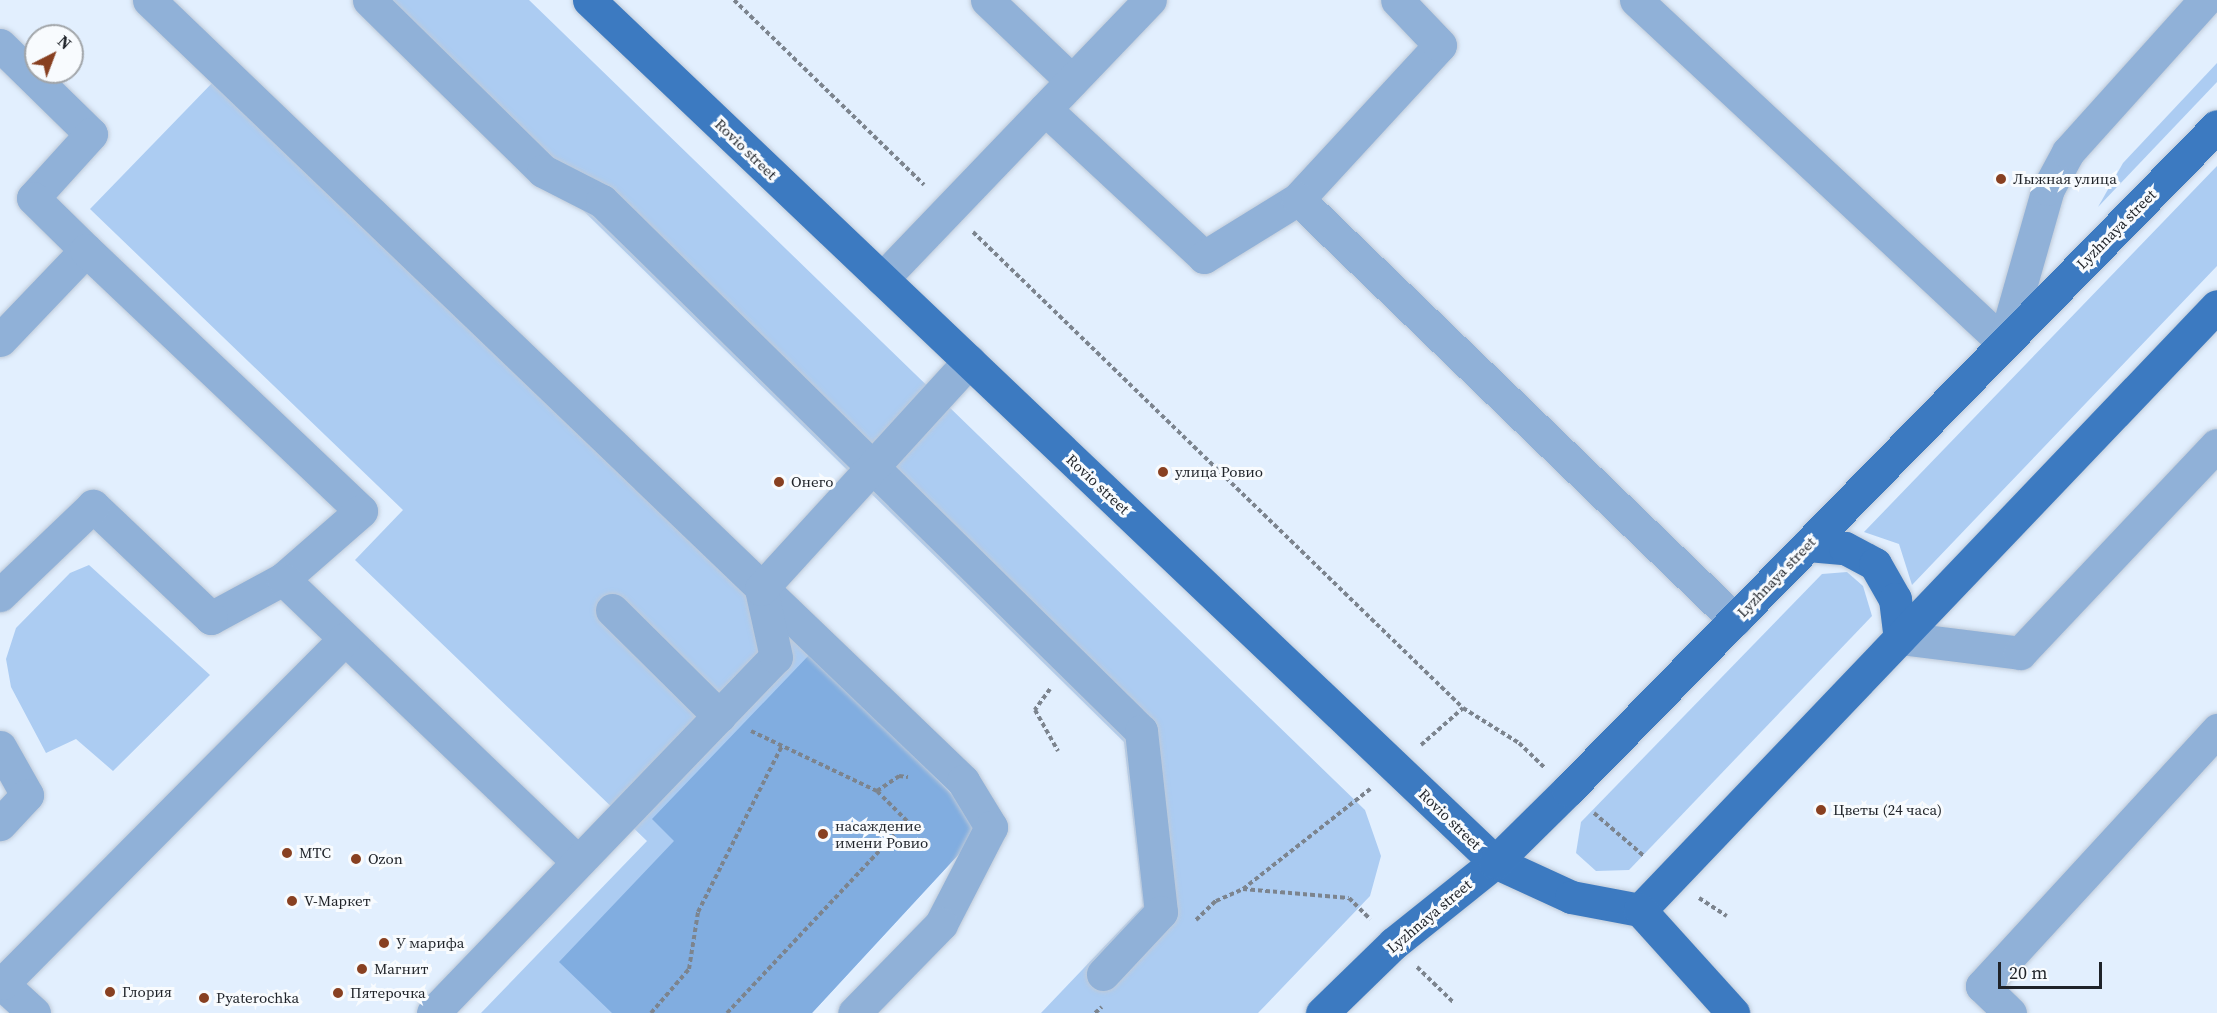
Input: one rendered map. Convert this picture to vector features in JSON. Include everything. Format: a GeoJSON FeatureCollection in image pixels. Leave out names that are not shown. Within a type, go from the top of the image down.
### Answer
{"type":"FeatureCollection","features":[{"type":"Feature","properties":{"kind":"main road","name":"Rovio street"},"geometry":{"type":"LineString","coordinates":[[589,0],[1495,862],[1571,897],[1641,910]]}},
{"type":"Feature","properties":{"kind":"main road","name":"Lyzhnaya street"},"geometry":{"type":"LineString","coordinates":[[1322,1013],[1394,944],[1495,862],[1736,620],[2217,126]]}},
{"type":"Feature","properties":{"kind":"main road"},"geometry":{"type":"LineString","coordinates":[[1733,1013],[1641,910],[2217,306]]}},
{"type":"Feature","properties":{"kind":"main road"},"geometry":{"type":"LineString","coordinates":[[1808,545],[1845,548],[1875,564],[1895,599],[1900,638]]}},
{"type":"Feature","properties":{"kind":"street"},"geometry":{"type":"LineString","coordinates":[[149,0],[963,781],[991,827],[941,924],[854,1013]]}},
{"type":"Feature","properties":{"kind":"street"},"geometry":{"type":"LineString","coordinates":[[369,0],[543,171],[602,201],[1141,731],[1161,912],[1104,989]]}},
{"type":"Feature","properties":{"kind":"street"},"geometry":{"type":"LineString","coordinates":[[987,0],[1072,81]]}},
{"type":"Feature","properties":{"kind":"street"},"geometry":{"type":"LineString","coordinates":[[882,279],[1150,0]]}},
{"type":"Feature","properties":{"kind":"street"},"geometry":{"type":"LineString","coordinates":[[1045,109],[1204,257],[1298,199],[1440,45],[1398,0]]}},
{"type":"Feature","properties":{"kind":"street"},"geometry":{"type":"LineString","coordinates":[[1636,0],[2004,343],[2048,189],[2068,152],[2205,0]]}},
{"type":"Feature","properties":{"kind":"street"},"geometry":{"type":"LineString","coordinates":[[0,45],[91,134],[33,198],[361,511],[283,579],[211,618],[93,506],[0,596]]}},
{"type":"Feature","properties":{"kind":"street"},"geometry":{"type":"LineString","coordinates":[[1298,199],[1736,620]]}},
{"type":"Feature","properties":{"kind":"street"},"geometry":{"type":"LineString","coordinates":[[0,340],[86,250]]}},
{"type":"Feature","properties":{"kind":"street"},"geometry":{"type":"LineString","coordinates":[[761,589],[969,362]]}},
{"type":"Feature","properties":{"kind":"street"},"geometry":{"type":"LineString","coordinates":[[1900,638],[2020,653],[2217,445]]}},
{"type":"Feature","properties":{"kind":"street"},"geometry":{"type":"LineString","coordinates":[[283,579],[577,861]]}},
{"type":"Feature","properties":{"kind":"street"},"geometry":{"type":"LineString","coordinates":[[437,1012],[577,861],[776,657],[761,589]]}},
{"type":"Feature","properties":{"kind":"street"},"geometry":{"type":"LineString","coordinates":[[612,610],[719,716]]}},
{"type":"Feature","properties":{"kind":"street"},"geometry":{"type":"LineString","coordinates":[[34,1013],[2,983],[345,639]]}},
{"type":"Feature","properties":{"kind":"street"},"geometry":{"type":"LineString","coordinates":[[2010,1013],[1982,986],[2217,730]]}},
{"type":"Feature","properties":{"kind":"street"},"geometry":{"type":"LineString","coordinates":[[0,747],[27,795],[0,824]]}},
{"type":"Feature","properties":{"kind":"path"},"geometry":{"type":"LineString","coordinates":[[735,0],[1463,708]]}},
{"type":"Feature","properties":{"kind":"path"},"geometry":{"type":"LineString","coordinates":[[1058,751],[1035,710],[1070,661]]}},
{"type":"Feature","properties":{"kind":"path"},"geometry":{"type":"LineString","coordinates":[[719,716],[877,791],[907,821],[727,1013]]}},
{"type":"Feature","properties":{"kind":"path"},"geometry":{"type":"LineString","coordinates":[[651,1013],[689,969],[698,912],[782,746]]}},
{"type":"Feature","properties":{"kind":"path"},"geometry":{"type":"LineString","coordinates":[[877,791],[899,776],[963,781]]}},
{"type":"Feature","properties":{"kind":"path"},"geometry":{"type":"LineString","coordinates":[[1190,925],[1216,902],[1243,889],[1349,898],[1453,1002]]}},
{"type":"Feature","properties":{"kind":"path"},"geometry":{"type":"LineString","coordinates":[[1095,1013],[1104,989]]}},
{"type":"Feature","properties":{"kind":"shaded area"},"geometry":{"type":"Polygon","coordinates":[[[369,0],[529,0],[1365,810],[1381,856],[1370,896],[1258,1013],[1041,1013],[1143,906],[1124,742],[369,0]]]}},
{"type":"Feature","properties":{"kind":"shaded area"},"geometry":{"type":"Polygon","coordinates":[[[2217,63],[2217,82],[2098,207],[2123,163],[2217,63]]]}},
{"type":"Feature","properties":{"kind":"shaded area"},"geometry":{"type":"Polygon","coordinates":[[[216,79],[942,780],[984,827],[812,1013],[481,1013],[647,841],[355,560],[403,510],[90,209],[216,79]]]}},
{"type":"Feature","properties":{"kind":"shaded area"},"geometry":{"type":"Polygon","coordinates":[[[2217,166],[2217,266],[1912,585],[1899,544],[1864,532],[2217,166]]]}},
{"type":"Feature","properties":{"kind":"shaded area"},"geometry":{"type":"Polygon","coordinates":[[[89,565],[210,675],[113,771],[76,739],[46,753],[11,687],[6,659],[16,628],[70,573],[89,565]]]}},
{"type":"Feature","properties":{"kind":"shaded area"},"geometry":{"type":"Polygon","coordinates":[[[1847,572],[1863,586],[1872,616],[1629,870],[1596,871],[1576,853],[1581,822],[1822,574],[1847,572]]]}},
{"type":"Feature","properties":{"kind":"shaded area","name":"насаждение имени Ровио"},"geometry":{"type":"Polygon","coordinates":[[[811,653],[984,827],[812,1013],[612,1013],[559,962],[674,841],[652,819],[811,653]]]}},
{"type":"Feature","properties":{"kind":"place","name":"Лыжная улица"},"geometry":{"type":"Point","coordinates":[2001,179]}},
{"type":"Feature","properties":{"kind":"place","name":"улица Ровио"},"geometry":{"type":"Point","coordinates":[1163,472]}},
{"type":"Feature","properties":{"kind":"place","name":"Онего"},"geometry":{"type":"Point","coordinates":[779,482]}},
{"type":"Feature","properties":{"kind":"place","name":"Цветы (24 часа)"},"geometry":{"type":"Point","coordinates":[1821,810]}},
{"type":"Feature","properties":{"kind":"place","name":"насаждение имени Ровио"},"geometry":{"type":"Point","coordinates":[823,834]}},
{"type":"Feature","properties":{"kind":"place","name":"МТС"},"geometry":{"type":"Point","coordinates":[287,853]}},
{"type":"Feature","properties":{"kind":"place","name":"Ozon"},"geometry":{"type":"Point","coordinates":[356,859]}},
{"type":"Feature","properties":{"kind":"place","name":"V-Маркет"},"geometry":{"type":"Point","coordinates":[292,901]}},
{"type":"Feature","properties":{"kind":"place","name":"У марифа"},"geometry":{"type":"Point","coordinates":[384,943]}},
{"type":"Feature","properties":{"kind":"place","name":"Магнит"},"geometry":{"type":"Point","coordinates":[362,969]}},
{"type":"Feature","properties":{"kind":"place","name":"Глория"},"geometry":{"type":"Point","coordinates":[110,992]}},
{"type":"Feature","properties":{"kind":"place","name":"Пятерочка"},"geometry":{"type":"Point","coordinates":[338,993]}},
{"type":"Feature","properties":{"kind":"place","name":"Pyaterochka"},"geometry":{"type":"Point","coordinates":[204,998]}}]}
